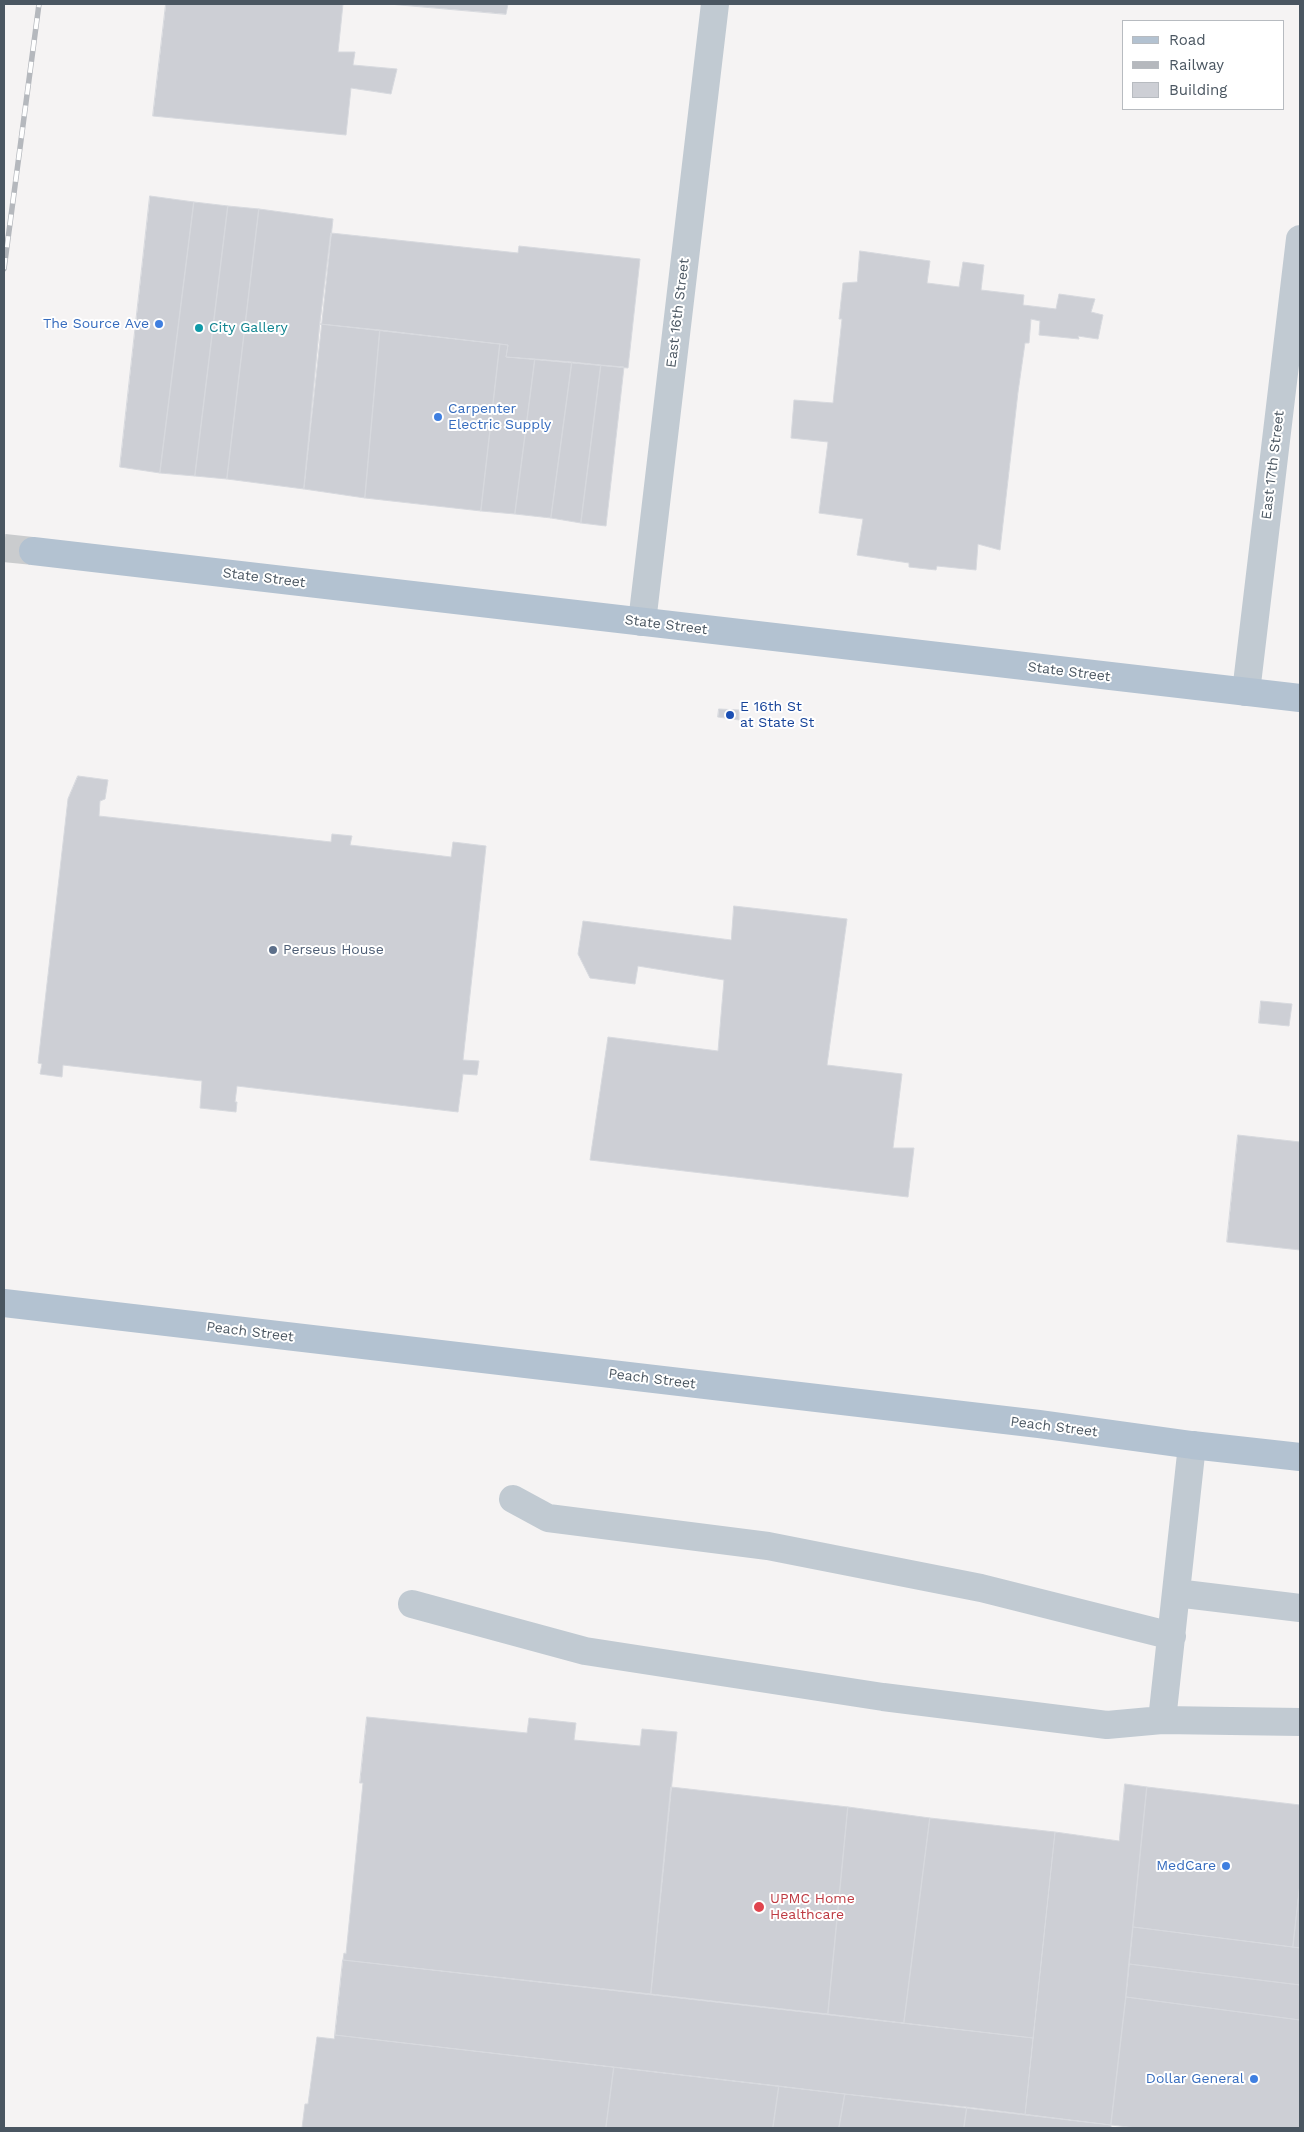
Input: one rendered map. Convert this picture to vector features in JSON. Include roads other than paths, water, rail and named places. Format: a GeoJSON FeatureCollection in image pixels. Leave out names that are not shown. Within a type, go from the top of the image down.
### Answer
{"type":"FeatureCollection","features":[{"type":"Feature","properties":{"kind":"main road","name":"State Street"},"geometry":{"type":"LineString","coordinates":[[32,551],[1300,698]]}},
{"type":"Feature","properties":{"kind":"main road","name":"Peach Street"},"geometry":{"type":"LineString","coordinates":[[4,1303],[1029,1423],[1192,1445],[1300,1457]]}},
{"type":"Feature","properties":{"kind":"street","name":"East 16th Street"},"geometry":{"type":"LineString","coordinates":[[642,622],[715,4]]}},
{"type":"Feature","properties":{"kind":"street","name":"East 17th Street"},"geometry":{"type":"LineString","coordinates":[[1246,692],[1300,239]]}},
{"type":"Feature","properties":{"kind":"street"},"geometry":{"type":"LineString","coordinates":[[1162,1720],[1192,1445]]}},
{"type":"Feature","properties":{"kind":"street"},"geometry":{"type":"LineString","coordinates":[[513,1499],[548,1518],[768,1546],[981,1588],[1172,1636]]}},
{"type":"Feature","properties":{"kind":"street"},"geometry":{"type":"LineString","coordinates":[[1176,1593],[1300,1608]]}},
{"type":"Feature","properties":{"kind":"street"},"geometry":{"type":"LineString","coordinates":[[412,1604],[585,1651],[883,1697],[1107,1725],[1162,1720],[1300,1722]]}},
{"type":"Feature","properties":{"kind":"tunnel"},"geometry":{"type":"LineString","coordinates":[[4,548],[33,551]]}},
{"type":"Feature","properties":{"kind":"railway"},"geometry":{"type":"LineString","coordinates":[[4,269],[39,4]]}},
{"type":"Feature","properties":{"kind":"place","name":"The Source Ave"},"geometry":{"type":"Point","coordinates":[159,324]}},
{"type":"Feature","properties":{"kind":"place","name":"City Gallery"},"geometry":{"type":"Point","coordinates":[199,328]}},
{"type":"Feature","properties":{"kind":"place","name":"Carpenter Electric Supply"},"geometry":{"type":"Point","coordinates":[438,417]}},
{"type":"Feature","properties":{"kind":"place","name":"E 16th St at State St"},"geometry":{"type":"Point","coordinates":[730,715]}},
{"type":"Feature","properties":{"kind":"place","name":"Perseus House"},"geometry":{"type":"Point","coordinates":[273,950]}},
{"type":"Feature","properties":{"kind":"place","name":"MedCare"},"geometry":{"type":"Point","coordinates":[1226,1866]}},
{"type":"Feature","properties":{"kind":"place","name":"UPMC Home Healthcare"},"geometry":{"type":"Point","coordinates":[759,1907]}},
{"type":"Feature","properties":{"kind":"place","name":"Dollar General"},"geometry":{"type":"Point","coordinates":[1254,2079]}}]}
